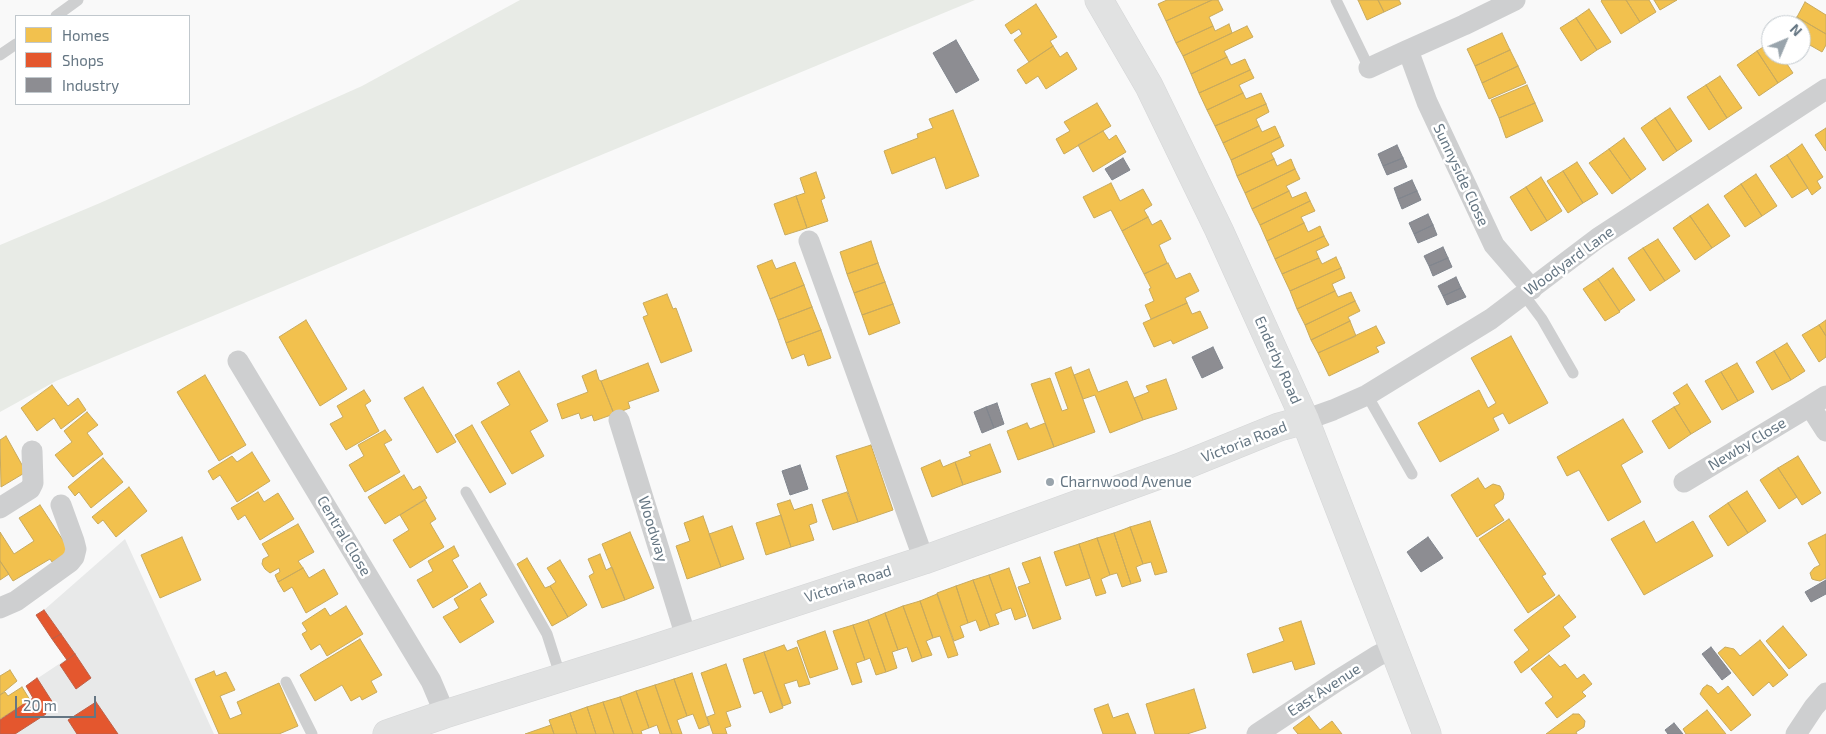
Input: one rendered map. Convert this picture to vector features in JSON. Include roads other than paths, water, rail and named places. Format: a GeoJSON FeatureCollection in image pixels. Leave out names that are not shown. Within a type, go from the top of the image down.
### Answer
{"type":"FeatureCollection","features":[{"type":"Feature","properties":{"kind":"street","name":"Enderby Road"},"geometry":{"type":"LineString","coordinates":[[1099,0],[1149,86],[1219,230],[1305,420],[1427,734]]}},
{"type":"Feature","properties":{"kind":"street"},"geometry":{"type":"LineString","coordinates":[[1369,68],[1515,0]]}},
{"type":"Feature","properties":{"kind":"street","name":"Sunnyside Close"},"geometry":{"type":"LineString","coordinates":[[1408,50],[1427,102],[1494,245],[1528,292]]}},
{"type":"Feature","properties":{"kind":"street","name":"Woodyard Lane"},"geometry":{"type":"LineString","coordinates":[[1305,420],[1367,395],[1491,319],[1598,238],[1826,89]]}},
{"type":"Feature","properties":{"kind":"street"},"geometry":{"type":"LineString","coordinates":[[809,241],[924,560]]}},
{"type":"Feature","properties":{"kind":"street","name":"Central Close"},"geometry":{"type":"LineString","coordinates":[[238,361],[431,681],[445,714]]}},
{"type":"Feature","properties":{"kind":"street","name":"Newby Close"},"geometry":{"type":"LineString","coordinates":[[1684,482],[1818,401],[1826,431]]}},
{"type":"Feature","properties":{"kind":"street","name":"Woodway"},"geometry":{"type":"LineString","coordinates":[[619,420],[686,637]]}},
{"type":"Feature","properties":{"kind":"street","name":"Victoria Road"},"geometry":{"type":"LineString","coordinates":[[387,734],[924,560],[1178,468],[1279,427],[1305,420]]}},
{"type":"Feature","properties":{"kind":"street"},"geometry":{"type":"LineString","coordinates":[[0,508],[30,489],[33,483],[32,452]]}},
{"type":"Feature","properties":{"kind":"street"},"geometry":{"type":"LineString","coordinates":[[0,608],[16,601],[70,562],[74,557],[76,549],[74,540],[61,505]]}},
{"type":"Feature","properties":{"kind":"street","name":"East Avenue"},"geometry":{"type":"LineString","coordinates":[[1257,734],[1353,671],[1393,648]]}},
{"type":"Feature","properties":{"kind":"street"},"geometry":{"type":"LineString","coordinates":[[1796,734],[1822,705]]}},
{"type":"Feature","properties":{"kind":"lane"},"geometry":{"type":"LineString","coordinates":[[57,15],[78,0]]}},
{"type":"Feature","properties":{"kind":"lane"},"geometry":{"type":"LineString","coordinates":[[1336,0],[1369,68]]}},
{"type":"Feature","properties":{"kind":"lane"},"geometry":{"type":"LineString","coordinates":[[0,55],[15,45]]}},
{"type":"Feature","properties":{"kind":"lane"},"geometry":{"type":"LineString","coordinates":[[1528,292],[1573,373]]}},
{"type":"Feature","properties":{"kind":"lane"},"geometry":{"type":"LineString","coordinates":[[1367,395],[1412,474]]}},
{"type":"Feature","properties":{"kind":"lane"},"geometry":{"type":"LineString","coordinates":[[466,492],[547,634],[561,678]]}},
{"type":"Feature","properties":{"kind":"lane"},"geometry":{"type":"LineString","coordinates":[[286,682],[312,734]]}},
{"type":"Feature","properties":{"kind":"place","name":"Charnwood Avenue"},"geometry":{"type":"Point","coordinates":[1050,482]}}]}
